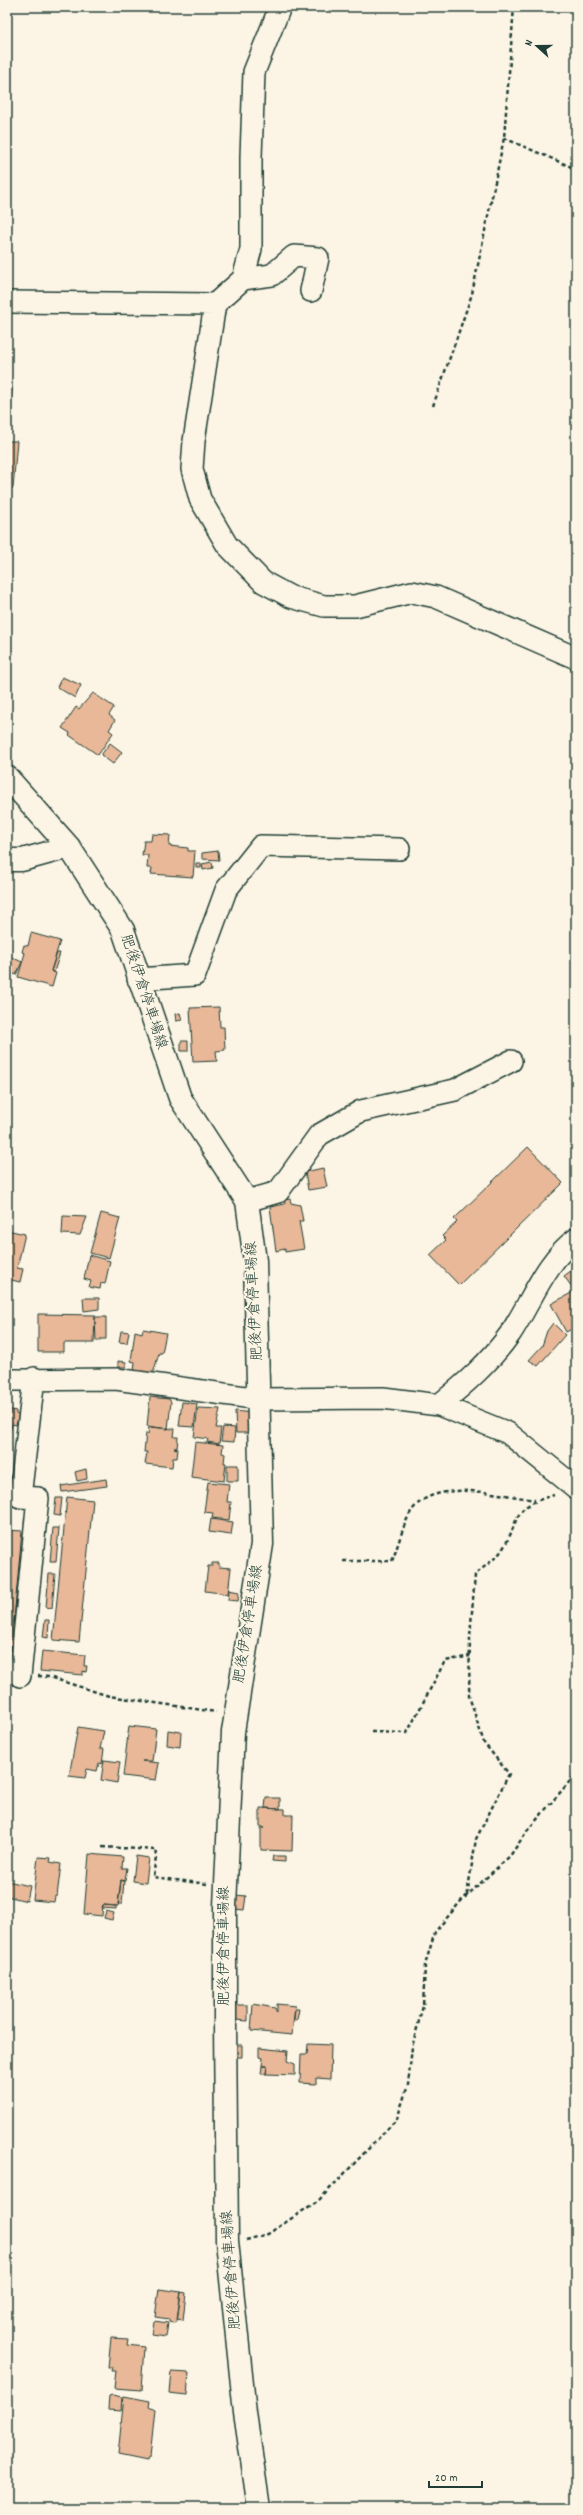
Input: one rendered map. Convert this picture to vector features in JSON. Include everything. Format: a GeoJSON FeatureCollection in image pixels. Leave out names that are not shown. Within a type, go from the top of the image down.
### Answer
{"type":"FeatureCollection","features":[{"type":"Feature","properties":{"kind":"main road","name":"肥後伊倉停車場線"},"geometry":{"type":"LineString","coordinates":[[7,777],[69,847],[123,930],[138,978],[180,1098],[247,1201],[255,1261],[260,1399],[262,1544],[235,1715],[226,1887],[227,2240],[245,2413],[259,2508]]}},
{"type":"Feature","properties":{"kind":"main road"},"geometry":{"type":"LineString","coordinates":[[7,860],[22,860],[69,847]]}},
{"type":"Feature","properties":{"kind":"street"},"geometry":{"type":"LineString","coordinates":[[280,7],[254,72],[251,157],[251,248],[242,279],[215,304],[194,442],[192,469],[200,499],[227,545],[263,582],[290,597],[324,606],[355,606],[412,592],[436,597],[576,658]]}},
{"type":"Feature","properties":{"kind":"street"},"geometry":{"type":"LineString","coordinates":[[242,279],[272,275],[294,256],[318,258],[311,291]]}},
{"type":"Feature","properties":{"kind":"street"},"geometry":{"type":"LineString","coordinates":[[7,302],[215,304]]}},
{"type":"Feature","properties":{"kind":"street"},"geometry":{"type":"LineString","coordinates":[[138,978],[195,975],[226,890],[261,846],[399,849]]}},
{"type":"Feature","properties":{"kind":"street"},"geometry":{"type":"LineString","coordinates":[[247,1201],[278,1192],[319,1135],[361,1111],[455,1090],[511,1061]]}},
{"type":"Feature","properties":{"kind":"street"},"geometry":{"type":"LineString","coordinates":[[439,1405],[474,1377],[509,1334],[562,1249],[576,1239]]}},
{"type":"Feature","properties":{"kind":"street"},"geometry":{"type":"LineString","coordinates":[[20,1676],[38,1498],[20,1497],[34,1378]]}},
{"type":"Feature","properties":{"kind":"street"},"geometry":{"type":"LineString","coordinates":[[7,1380],[34,1378],[116,1379],[260,1399],[383,1398],[439,1405],[508,1433],[576,1488]]}},
{"type":"Feature","properties":{"kind":"path"},"geometry":{"type":"LineString","coordinates":[[434,406],[472,294],[504,138],[514,7]]}},
{"type":"Feature","properties":{"kind":"path"},"geometry":{"type":"LineString","coordinates":[[504,138],[576,169]]}},
{"type":"Feature","properties":{"kind":"path"},"geometry":{"type":"LineString","coordinates":[[342,1561],[392,1561],[412,1510],[432,1494],[470,1491],[536,1500]]}},
{"type":"Feature","properties":{"kind":"path"},"geometry":{"type":"LineString","coordinates":[[467,1895],[476,1839],[509,1774],[484,1743],[469,1696],[475,1575],[502,1550],[519,1512],[536,1500],[556,1494]]}},
{"type":"Feature","properties":{"kind":"path"},"geometry":{"type":"LineString","coordinates":[[371,1732],[407,1733],[445,1661],[470,1656]]}},
{"type":"Feature","properties":{"kind":"path"},"geometry":{"type":"LineString","coordinates":[[20,1676],[49,1677],[108,1696],[235,1715]]}},
{"type":"Feature","properties":{"kind":"path"},"geometry":{"type":"LineString","coordinates":[[227,2240],[253,2239],[268,2234],[319,2200],[397,2119],[408,2085],[412,2047],[423,2006],[425,1965],[436,1932],[467,1895],[510,1856],[527,1832],[576,1774]]}},
{"type":"Feature","properties":{"kind":"path"},"geometry":{"type":"LineString","coordinates":[[102,1847],[157,1850],[153,1877],[226,1887]]}},
{"type":"Feature","properties":{"kind":"building"},"geometry":{"type":"Polygon","coordinates":[[[7,388],[12,388],[9,432],[7,432],[7,388]]]}},
{"type":"Feature","properties":{"kind":"building"},"geometry":{"type":"Polygon","coordinates":[[[7,441],[17,441],[13,488],[7,488],[7,441]]]}},
{"type":"Feature","properties":{"kind":"building"},"geometry":{"type":"Polygon","coordinates":[[[62,677],[81,685],[75,698],[57,687],[62,677]]]}},
{"type":"Feature","properties":{"kind":"building"},"geometry":{"type":"Polygon","coordinates":[[[93,693],[114,707],[109,715],[115,720],[109,730],[113,733],[98,755],[69,735],[70,733],[62,728],[76,707],[79,709],[93,693]]]}},
{"type":"Feature","properties":{"kind":"building"},"geometry":{"type":"Polygon","coordinates":[[[110,743],[122,752],[113,764],[101,755],[110,743]]]}},
{"type":"Feature","properties":{"kind":"building"},"geometry":{"type":"Polygon","coordinates":[[[152,834],[170,835],[169,846],[188,848],[188,851],[195,851],[193,877],[151,874],[152,868],[147,868],[148,855],[142,855],[144,841],[151,841],[152,834]]]}},
{"type":"Feature","properties":{"kind":"building"},"geometry":{"type":"Polygon","coordinates":[[[218,851],[219,860],[202,859],[202,853],[218,851]]]}},
{"type":"Feature","properties":{"kind":"building"},"geometry":{"type":"Polygon","coordinates":[[[212,862],[213,868],[203,870],[202,864],[212,862]]]}},
{"type":"Feature","properties":{"kind":"building"},"geometry":{"type":"Polygon","coordinates":[[[196,863],[201,863],[201,868],[196,868],[196,863]]]}},
{"type":"Feature","properties":{"kind":"building"},"geometry":{"type":"Polygon","coordinates":[[[31,933],[60,941],[51,971],[56,973],[52,987],[18,977],[25,953],[22,952],[24,945],[28,946],[31,933]]]}},
{"type":"Feature","properties":{"kind":"building"},"geometry":{"type":"Polygon","coordinates":[[[57,953],[60,953],[54,972],[51,971],[57,953]]]}},
{"type":"Feature","properties":{"kind":"building"},"geometry":{"type":"Polygon","coordinates":[[[7,955],[22,962],[16,975],[7,971],[7,955]]]}},
{"type":"Feature","properties":{"kind":"building"},"geometry":{"type":"Polygon","coordinates":[[[219,1007],[220,1027],[224,1027],[225,1050],[216,1051],[217,1061],[193,1062],[190,1008],[219,1007]]]}},
{"type":"Feature","properties":{"kind":"building"},"geometry":{"type":"Polygon","coordinates":[[[180,1013],[182,1020],[176,1021],[175,1014],[180,1013]]]}},
{"type":"Feature","properties":{"kind":"building"},"geometry":{"type":"Polygon","coordinates":[[[181,1041],[188,1041],[188,1051],[181,1051],[181,1041]]]}},
{"type":"Feature","properties":{"kind":"building"},"geometry":{"type":"Polygon","coordinates":[[[528,1147],[563,1183],[459,1285],[430,1255],[446,1240],[442,1236],[457,1222],[454,1219],[528,1147]]]}},
{"type":"Feature","properties":{"kind":"building"},"geometry":{"type":"Polygon","coordinates":[[[323,1168],[327,1187],[308,1190],[305,1172],[323,1168]]]}},
{"type":"Feature","properties":{"kind":"building"},"geometry":{"type":"Polygon","coordinates":[[[290,1199],[291,1203],[300,1205],[303,1221],[299,1221],[304,1249],[285,1252],[285,1249],[276,1251],[270,1207],[285,1204],[284,1200],[290,1199]]]}},
{"type":"Feature","properties":{"kind":"building"},"geometry":{"type":"Polygon","coordinates":[[[101,1213],[120,1218],[109,1258],[90,1253],[101,1213]]]}},
{"type":"Feature","properties":{"kind":"building"},"geometry":{"type":"Polygon","coordinates":[[[63,1216],[87,1217],[80,1235],[62,1234],[63,1216]]]}},
{"type":"Feature","properties":{"kind":"building"},"geometry":{"type":"Polygon","coordinates":[[[7,1230],[25,1234],[17,1268],[23,1269],[20,1282],[7,1279],[7,1230]]]}},
{"type":"Feature","properties":{"kind":"building"},"geometry":{"type":"Polygon","coordinates":[[[89,1255],[110,1261],[105,1284],[101,1283],[100,1289],[89,1287],[91,1281],[84,1279],[89,1255]]]}},
{"type":"Feature","properties":{"kind":"building"},"geometry":{"type":"Polygon","coordinates":[[[575,1268],[576,1289],[574,1290],[564,1276],[575,1268]]]}},
{"type":"Feature","properties":{"kind":"building"},"geometry":{"type":"Polygon","coordinates":[[[575,1291],[576,1327],[566,1332],[551,1304],[575,1291]]]}},
{"type":"Feature","properties":{"kind":"building"},"geometry":{"type":"Polygon","coordinates":[[[83,1298],[99,1298],[99,1309],[84,1311],[83,1298]]]}},
{"type":"Feature","properties":{"kind":"building"},"geometry":{"type":"Polygon","coordinates":[[[38,1314],[95,1315],[94,1343],[64,1343],[64,1352],[38,1352],[38,1314]]]}},
{"type":"Feature","properties":{"kind":"building"},"geometry":{"type":"Polygon","coordinates":[[[95,1317],[106,1317],[106,1339],[96,1341],[95,1317]]]}},
{"type":"Feature","properties":{"kind":"building"},"geometry":{"type":"Polygon","coordinates":[[[553,1323],[565,1335],[538,1366],[529,1360],[542,1346],[547,1331],[553,1323]]]}},
{"type":"Feature","properties":{"kind":"building"},"geometry":{"type":"Polygon","coordinates":[[[143,1329],[166,1333],[162,1353],[159,1353],[153,1374],[134,1371],[135,1362],[131,1361],[135,1331],[142,1333],[143,1329]]]}},
{"type":"Feature","properties":{"kind":"building"},"geometry":{"type":"Polygon","coordinates":[[[121,1331],[129,1332],[127,1343],[119,1342],[121,1331]]]}},
{"type":"Feature","properties":{"kind":"building"},"geometry":{"type":"Polygon","coordinates":[[[118,1361],[126,1362],[126,1367],[118,1367],[118,1361]]]}},
{"type":"Feature","properties":{"kind":"building"},"geometry":{"type":"Polygon","coordinates":[[[150,1397],[169,1399],[171,1402],[168,1429],[147,1426],[150,1397]]]}},
{"type":"Feature","properties":{"kind":"building"},"geometry":{"type":"Polygon","coordinates":[[[182,1402],[197,1404],[194,1427],[179,1426],[182,1402]]]}},
{"type":"Feature","properties":{"kind":"building"},"geometry":{"type":"Polygon","coordinates":[[[198,1408],[220,1409],[216,1428],[221,1428],[219,1444],[207,1442],[208,1439],[194,1437],[198,1408]]]}},
{"type":"Feature","properties":{"kind":"building"},"geometry":{"type":"Polygon","coordinates":[[[7,1409],[16,1411],[16,1414],[19,1415],[16,1425],[12,1424],[9,1435],[7,1435],[7,1409]]]}},
{"type":"Feature","properties":{"kind":"building"},"geometry":{"type":"Polygon","coordinates":[[[235,1411],[252,1413],[253,1433],[236,1433],[235,1411]]]}},
{"type":"Feature","properties":{"kind":"building"},"geometry":{"type":"Polygon","coordinates":[[[149,1427],[175,1429],[174,1437],[178,1437],[177,1448],[174,1448],[178,1449],[177,1458],[173,1458],[172,1467],[145,1464],[147,1452],[144,1452],[146,1433],[148,1434],[149,1427]]]}},
{"type":"Feature","properties":{"kind":"building"},"geometry":{"type":"Polygon","coordinates":[[[223,1427],[235,1428],[234,1442],[221,1441],[223,1427]]]}},
{"type":"Feature","properties":{"kind":"building"},"geometry":{"type":"Polygon","coordinates":[[[195,1442],[223,1445],[222,1453],[225,1454],[224,1463],[226,1463],[224,1481],[191,1477],[195,1442]]]}},
{"type":"Feature","properties":{"kind":"building"},"geometry":{"type":"Polygon","coordinates":[[[227,1465],[238,1465],[238,1481],[227,1481],[227,1465]]]}},
{"type":"Feature","properties":{"kind":"building"},"geometry":{"type":"Polygon","coordinates":[[[86,1469],[87,1479],[77,1481],[75,1472],[86,1469]]]}},
{"type":"Feature","properties":{"kind":"building"},"geometry":{"type":"Polygon","coordinates":[[[106,1479],[107,1486],[62,1492],[61,1486],[106,1479]]]}},
{"type":"Feature","properties":{"kind":"building"},"geometry":{"type":"Polygon","coordinates":[[[208,1482],[229,1484],[227,1502],[231,1502],[229,1520],[212,1518],[213,1513],[204,1512],[208,1482]]]}},
{"type":"Feature","properties":{"kind":"building"},"geometry":{"type":"Polygon","coordinates":[[[67,1497],[93,1500],[79,1642],[53,1640],[67,1497]]]}},
{"type":"Feature","properties":{"kind":"building"},"geometry":{"type":"Polygon","coordinates":[[[56,1498],[62,1498],[60,1516],[54,1515],[56,1498]]]}},
{"type":"Feature","properties":{"kind":"building"},"geometry":{"type":"Polygon","coordinates":[[[211,1519],[233,1522],[231,1535],[209,1532],[211,1519]]]}},
{"type":"Feature","properties":{"kind":"building"},"geometry":{"type":"Polygon","coordinates":[[[53,1528],[59,1528],[56,1562],[50,1562],[53,1528]]]}},
{"type":"Feature","properties":{"kind":"building"},"geometry":{"type":"Polygon","coordinates":[[[7,1530],[22,1531],[10,1663],[7,1663],[7,1530]]]}},
{"type":"Feature","properties":{"kind":"building"},"geometry":{"type":"Polygon","coordinates":[[[212,1563],[219,1563],[219,1567],[231,1568],[228,1594],[205,1591],[208,1566],[212,1566],[212,1563]]]}},
{"type":"Feature","properties":{"kind":"building"},"geometry":{"type":"Polygon","coordinates":[[[49,1574],[55,1574],[52,1608],[46,1607],[49,1574]]]}},
{"type":"Feature","properties":{"kind":"building"},"geometry":{"type":"Polygon","coordinates":[[[229,1590],[239,1592],[238,1601],[228,1600],[229,1590]]]}},
{"type":"Feature","properties":{"kind":"building"},"geometry":{"type":"Polygon","coordinates":[[[45,1620],[49,1620],[48,1638],[43,1637],[45,1620]]]}},
{"type":"Feature","properties":{"kind":"building"},"geometry":{"type":"Polygon","coordinates":[[[42,1651],[85,1655],[84,1666],[87,1666],[86,1672],[83,1671],[83,1675],[40,1671],[42,1651]]]}},
{"type":"Feature","properties":{"kind":"building"},"geometry":{"type":"Polygon","coordinates":[[[129,1726],[156,1729],[152,1761],[142,1761],[159,1763],[156,1780],[123,1776],[129,1726]]]}},
{"type":"Feature","properties":{"kind":"building"},"geometry":{"type":"Polygon","coordinates":[[[78,1727],[104,1731],[100,1749],[104,1749],[102,1764],[99,1763],[97,1771],[87,1769],[85,1778],[69,1776],[78,1727]]]}},
{"type":"Feature","properties":{"kind":"building"},"geometry":{"type":"Polygon","coordinates":[[[168,1730],[181,1732],[180,1747],[167,1745],[168,1730]]]}},
{"type":"Feature","properties":{"kind":"building"},"geometry":{"type":"Polygon","coordinates":[[[104,1760],[120,1762],[117,1783],[101,1780],[104,1760]]]}},
{"type":"Feature","properties":{"kind":"building"},"geometry":{"type":"Polygon","coordinates":[[[266,1798],[280,1798],[280,1809],[265,1808],[266,1798]]]}},
{"type":"Feature","properties":{"kind":"building"},"geometry":{"type":"Polygon","coordinates":[[[260,1808],[285,1809],[285,1815],[293,1815],[292,1851],[261,1850],[261,1828],[265,1828],[260,1826],[260,1808]]]}},
{"type":"Feature","properties":{"kind":"building"},"geometry":{"type":"Polygon","coordinates":[[[89,1854],[123,1857],[122,1868],[127,1868],[125,1881],[121,1880],[118,1906],[103,1905],[102,1916],[84,1914],[89,1854]]]}},
{"type":"Feature","properties":{"kind":"building"},"geometry":{"type":"Polygon","coordinates":[[[136,1856],[149,1858],[146,1883],[133,1881],[136,1856]]]}},
{"type":"Feature","properties":{"kind":"building"},"geometry":{"type":"Polygon","coordinates":[[[273,1856],[285,1856],[285,1862],[272,1861],[273,1856]]]}},
{"type":"Feature","properties":{"kind":"building"},"geometry":{"type":"Polygon","coordinates":[[[38,1857],[51,1858],[50,1862],[61,1864],[57,1896],[55,1896],[54,1902],[33,1900],[38,1857]]]}},
{"type":"Feature","properties":{"kind":"building"},"geometry":{"type":"Polygon","coordinates":[[[121,1880],[124,1881],[122,1904],[118,1904],[121,1880]]]}},
{"type":"Feature","properties":{"kind":"building"},"geometry":{"type":"Polygon","coordinates":[[[7,1881],[30,1886],[27,1901],[7,1896],[7,1881]]]}},
{"type":"Feature","properties":{"kind":"building"},"geometry":{"type":"Polygon","coordinates":[[[236,1895],[246,1896],[244,1910],[234,1909],[236,1895]]]}},
{"type":"Feature","properties":{"kind":"building"},"geometry":{"type":"Polygon","coordinates":[[[103,1905],[116,1906],[116,1909],[102,1908],[103,1905]]]}},
{"type":"Feature","properties":{"kind":"building"},"geometry":{"type":"Polygon","coordinates":[[[106,1911],[114,1913],[112,1920],[104,1918],[106,1911]]]}},
{"type":"Feature","properties":{"kind":"building"},"geometry":{"type":"Polygon","coordinates":[[[253,2004],[275,2008],[277,2013],[277,2004],[295,2006],[292,2035],[251,2031],[253,2004]]]}},
{"type":"Feature","properties":{"kind":"building"},"geometry":{"type":"Polygon","coordinates":[[[236,2005],[248,2005],[248,2021],[236,2020],[236,2005]]]}},
{"type":"Feature","properties":{"kind":"building"},"geometry":{"type":"Polygon","coordinates":[[[295,2009],[299,2009],[297,2020],[294,2020],[295,2009]]]}},
{"type":"Feature","properties":{"kind":"building"},"geometry":{"type":"Polygon","coordinates":[[[308,2044],[331,2045],[330,2079],[316,2078],[316,2084],[300,2083],[301,2054],[307,2054],[308,2044]]]}},
{"type":"Feature","properties":{"kind":"building"},"geometry":{"type":"Polygon","coordinates":[[[236,2045],[242,2045],[242,2057],[236,2057],[236,2045]]]}},
{"type":"Feature","properties":{"kind":"building"},"geometry":{"type":"Polygon","coordinates":[[[259,2048],[288,2051],[287,2061],[295,2064],[295,2075],[266,2074],[267,2066],[262,2066],[263,2058],[259,2057],[259,2048]]]}},
{"type":"Feature","properties":{"kind":"building"},"geometry":{"type":"Polygon","coordinates":[[[262,2066],[267,2066],[266,2074],[261,2074],[262,2066]]]}},
{"type":"Feature","properties":{"kind":"building"},"geometry":{"type":"Polygon","coordinates":[[[159,2289],[181,2292],[177,2321],[173,2323],[169,2322],[169,2319],[155,2317],[159,2289]]]}},
{"type":"Feature","properties":{"kind":"building"},"geometry":{"type":"Polygon","coordinates":[[[181,2292],[186,2293],[183,2320],[177,2319],[181,2292]]]}},
{"type":"Feature","properties":{"kind":"building"},"geometry":{"type":"Polygon","coordinates":[[[154,2321],[168,2323],[166,2337],[152,2335],[154,2321]]]}},
{"type":"Feature","properties":{"kind":"building"},"geometry":{"type":"Polygon","coordinates":[[[111,2338],[128,2339],[127,2345],[144,2347],[141,2390],[114,2388],[116,2371],[111,2371],[112,2367],[108,2367],[111,2338]]]}},
{"type":"Feature","properties":{"kind":"building"},"geometry":{"type":"Polygon","coordinates":[[[171,2372],[189,2373],[187,2395],[169,2393],[171,2372]]]}},
{"type":"Feature","properties":{"kind":"building"},"geometry":{"type":"Polygon","coordinates":[[[112,2395],[122,2397],[121,2411],[108,2410],[109,2396],[112,2395]]]}},
{"type":"Feature","properties":{"kind":"building"},"geometry":{"type":"Polygon","coordinates":[[[124,2396],[150,2401],[149,2406],[155,2409],[150,2457],[148,2457],[147,2461],[118,2455],[124,2396]]]}}]}
